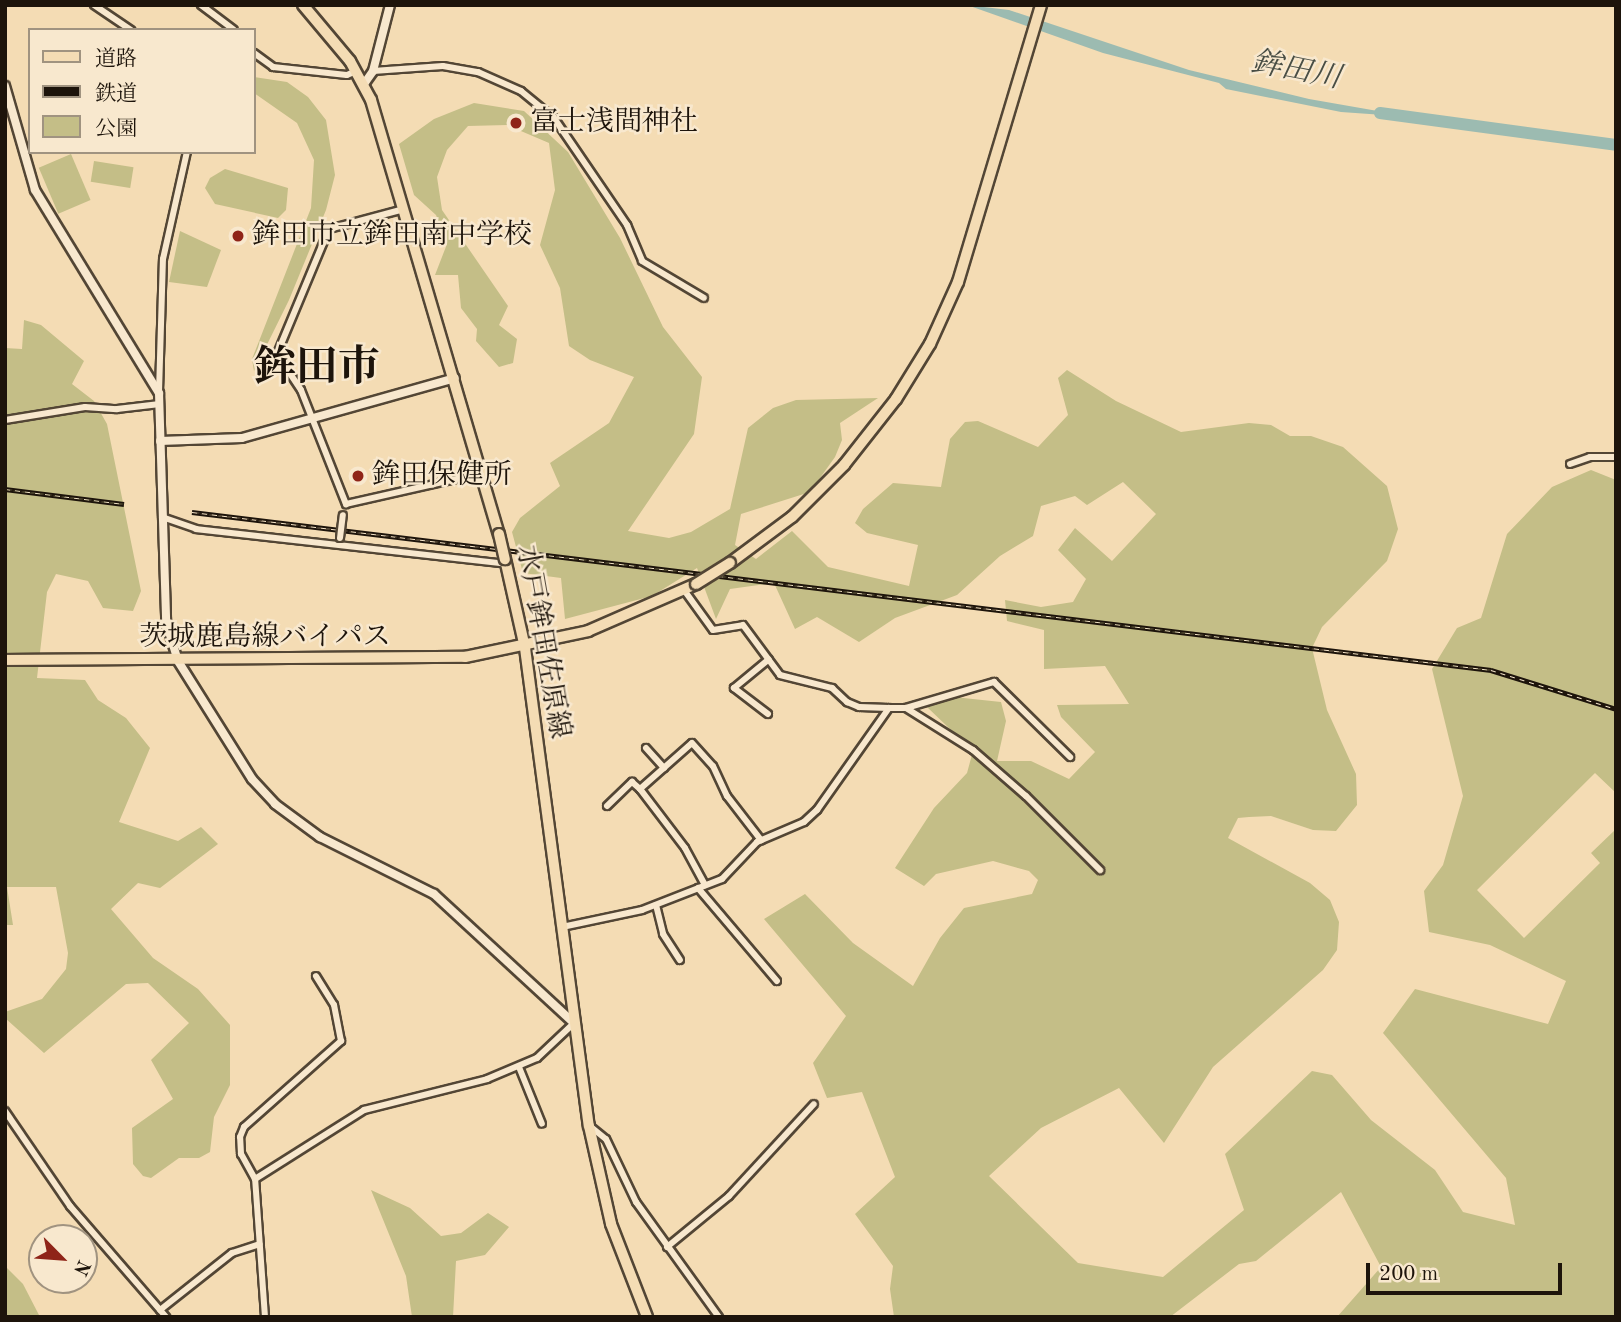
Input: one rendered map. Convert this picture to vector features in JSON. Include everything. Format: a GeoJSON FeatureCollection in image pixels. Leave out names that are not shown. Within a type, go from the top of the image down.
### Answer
{"type":"FeatureCollection","features":[{"type":"Feature","properties":{"kind":"main road","name":"水戸鉾田佐原線"},"geometry":{"type":"LineString","coordinates":[[303,5],[364,84],[405,209],[499,534],[525,648],[589,1126],[611,1224],[647,1317]]}},
{"type":"Feature","properties":{"kind":"main road","name":"茨城鹿島線バイパス"},"geometry":{"type":"LineString","coordinates":[[5,660],[433,659],[525,648],[588,631],[652,607],[730,563],[813,497],[871,433],[913,374],[958,282],[1039,10]]}},
{"type":"Feature","properties":{"kind":"street"},"geometry":{"type":"LineString","coordinates":[[94,5],[128,28]]}},
{"type":"Feature","properties":{"kind":"street"},"geometry":{"type":"LineString","coordinates":[[201,5],[231,28]]}},
{"type":"Feature","properties":{"kind":"street"},"geometry":{"type":"LineString","coordinates":[[364,84],[373,71],[390,5]]}},
{"type":"Feature","properties":{"kind":"street"},"geometry":{"type":"LineString","coordinates":[[256,54],[274,67],[347,75],[356,71]]}},
{"type":"Feature","properties":{"kind":"street"},"geometry":{"type":"LineString","coordinates":[[373,71],[443,66],[478,72],[521,91],[554,118],[627,225],[642,261],[704,298]]}},
{"type":"Feature","properties":{"kind":"street"},"geometry":{"type":"LineString","coordinates":[[5,86],[35,190],[159,393]]}},
{"type":"Feature","properties":{"kind":"street"},"geometry":{"type":"LineString","coordinates":[[187,154],[163,259],[159,393],[167,634],[178,661],[251,779],[275,804],[320,837],[406,877],[442,900],[574,1023],[550,1050],[519,1067],[364,1110],[256,1179]]}},
{"type":"Feature","properties":{"kind":"street"},"geometry":{"type":"LineString","coordinates":[[339,542],[346,504],[300,390],[277,354],[288,322],[329,229],[405,209]]}},
{"type":"Feature","properties":{"kind":"street"},"geometry":{"type":"LineString","coordinates":[[160,441],[228,440],[455,378]]}},
{"type":"Feature","properties":{"kind":"street"},"geometry":{"type":"LineString","coordinates":[[5,420],[85,407],[117,410],[160,404]]}},
{"type":"Feature","properties":{"kind":"street"},"geometry":{"type":"LineString","coordinates":[[1570,464],[1590,457],[1616,457]]}},
{"type":"Feature","properties":{"kind":"street"},"geometry":{"type":"LineString","coordinates":[[346,504],[483,473]]}},
{"type":"Feature","properties":{"kind":"street"},"geometry":{"type":"LineString","coordinates":[[162,517],[196,529],[505,561]]}},
{"type":"Feature","properties":{"kind":"street"},"geometry":{"type":"LineString","coordinates":[[684,590],[713,630],[743,625],[780,675],[832,688],[847,702],[889,708],[906,708],[994,682],[1070,757]]}},
{"type":"Feature","properties":{"kind":"street"},"geometry":{"type":"LineString","coordinates":[[768,714],[734,688],[769,659]]}},
{"type":"Feature","properties":{"kind":"street"},"geometry":{"type":"LineString","coordinates":[[562,927],[656,905],[722,878],[761,839],[804,822],[817,810],[889,708]]}},
{"type":"Feature","properties":{"kind":"street"},"geometry":{"type":"LineString","coordinates":[[906,708],[973,750],[1026,796],[1100,870]]}},
{"type":"Feature","properties":{"kind":"street"},"geometry":{"type":"LineString","coordinates":[[640,789],[692,743],[713,766],[727,796],[761,839]]}},
{"type":"Feature","properties":{"kind":"street"},"geometry":{"type":"LineString","coordinates":[[646,748],[664,768]]}},
{"type":"Feature","properties":{"kind":"street"},"geometry":{"type":"LineString","coordinates":[[607,806],[632,782],[640,789],[685,848],[701,887],[778,981]]}},
{"type":"Feature","properties":{"kind":"street"},"geometry":{"type":"LineString","coordinates":[[656,905],[663,934],[680,960]]}},
{"type":"Feature","properties":{"kind":"street"},"geometry":{"type":"LineString","coordinates":[[265,1317],[256,1179],[241,1154],[244,1127],[341,1041],[334,1005],[316,976]]}},
{"type":"Feature","properties":{"kind":"street"},"geometry":{"type":"LineString","coordinates":[[519,1067],[542,1124]]}},
{"type":"Feature","properties":{"kind":"street"},"geometry":{"type":"LineString","coordinates":[[667,1247],[729,1196],[814,1104]]}},
{"type":"Feature","properties":{"kind":"street"},"geometry":{"type":"LineString","coordinates":[[5,1111],[69,1206],[166,1317]]}},
{"type":"Feature","properties":{"kind":"street"},"geometry":{"type":"LineString","coordinates":[[589,1126],[606,1139],[625,1185],[719,1317]]}},
{"type":"Feature","properties":{"kind":"street"},"geometry":{"type":"LineString","coordinates":[[160,1310],[232,1253],[260,1244]]}},
{"type":"Feature","properties":{"kind":"green space"},"geometry":{"type":"Polygon","coordinates":[[[256,77],[287,82],[308,97],[326,120],[335,175],[326,210],[289,300],[254,371],[252,359],[311,208],[314,160],[297,123],[256,94],[256,77]]]}},
{"type":"Feature","properties":{"kind":"green space"},"geometry":{"type":"Polygon","coordinates":[[[474,103],[524,111],[568,152],[620,238],[663,327],[702,377],[694,434],[628,531],[669,538],[691,532],[730,509],[748,428],[773,408],[796,400],[878,398],[840,423],[842,440],[835,457],[810,492],[741,514],[735,545],[756,559],[792,531],[828,567],[909,586],[918,545],[867,533],[855,523],[863,509],[893,483],[941,487],[950,439],[965,422],[978,421],[1038,447],[1068,415],[1058,378],[1067,370],[1116,401],[1181,432],[1249,423],[1271,425],[1290,436],[1311,436],[1343,447],[1387,486],[1398,529],[1387,561],[1322,627],[1312,648],[1327,710],[1356,774],[1357,805],[1336,831],[1313,830],[1271,816],[1249,817],[1238,818],[1228,838],[1310,883],[1330,900],[1339,922],[1337,950],[1323,970],[1213,1067],[1164,1143],[1119,1088],[1041,1128],[989,1176],[1078,1263],[1163,1277],[1244,1210],[1225,1154],[1312,1071],[1332,1075],[1371,1120],[1435,1170],[1463,1212],[1515,1225],[1506,1178],[1383,1033],[1415,989],[1548,1024],[1566,981],[1490,945],[1429,932],[1424,891],[1443,865],[1463,796],[1432,669],[1457,628],[1481,618],[1507,534],[1552,487],[1591,470],[1616,480],[1616,793],[1595,773],[1477,890],[1524,938],[1600,863],[1591,853],[1616,829],[1616,1317],[1337,1317],[1381,1267],[1341,1192],[1256,1261],[1239,1264],[1170,1317],[894,1317],[890,1289],[893,1266],[855,1214],[895,1177],[862,1092],[827,1098],[813,1063],[846,1016],[764,919],[805,894],[853,943],[913,986],[940,938],[964,908],[1032,894],[1038,880],[1029,871],[993,861],[936,874],[924,886],[895,868],[934,808],[967,773],[973,751],[927,707],[954,697],[1001,702],[1006,721],[997,761],[1031,761],[1069,779],[1095,752],[1061,717],[1057,705],[1129,704],[1105,666],[1044,669],[1044,630],[1007,621],[1005,600],[1041,607],[1073,602],[1086,579],[1058,550],[1075,528],[1112,561],[1156,514],[1123,482],[1087,505],[1075,496],[1041,506],[1033,536],[1000,556],[957,595],[895,618],[859,642],[817,617],[795,629],[774,583],[730,589],[716,619],[697,568],[652,596],[565,619],[561,578],[523,573],[512,532],[520,518],[560,486],[550,463],[609,423],[634,377],[590,360],[569,346],[560,288],[540,245],[555,190],[549,143],[507,125],[468,126],[447,150],[437,177],[442,210],[508,306],[499,325],[517,339],[513,363],[499,367],[476,341],[477,329],[461,308],[458,275],[435,275],[447,244],[436,215],[414,195],[399,144],[434,119],[474,103]]]}},
{"type":"Feature","properties":{"kind":"green space"},"geometry":{"type":"Polygon","coordinates":[[[71,154],[91,200],[58,214],[39,168],[71,154]]]}},
{"type":"Feature","properties":{"kind":"green space"},"geometry":{"type":"Polygon","coordinates":[[[94,161],[134,167],[130,188],[91,182],[94,161]]]}},
{"type":"Feature","properties":{"kind":"green space"},"geometry":{"type":"Polygon","coordinates":[[[225,169],[288,188],[286,210],[278,218],[215,204],[205,188],[210,178],[225,169]]]}},
{"type":"Feature","properties":{"kind":"green space"},"geometry":{"type":"Polygon","coordinates":[[[180,231],[221,250],[207,287],[169,282],[180,231]]]}},
{"type":"Feature","properties":{"kind":"green space"},"geometry":{"type":"Polygon","coordinates":[[[24,320],[41,325],[84,361],[72,384],[94,401],[107,424],[141,591],[133,611],[103,608],[88,581],[56,574],[47,592],[37,678],[85,680],[98,700],[126,718],[150,748],[119,822],[178,841],[201,827],[218,844],[160,888],[138,883],[111,909],[153,958],[198,989],[230,1025],[230,1085],[214,1117],[210,1152],[199,1158],[179,1158],[151,1178],[143,1176],[133,1164],[132,1128],[173,1099],[151,1060],[189,1023],[148,983],[126,984],[44,1053],[5,1018],[5,1012],[42,999],[66,969],[68,953],[56,887],[7,887],[13,925],[5,925],[5,348],[22,349],[24,320]]]}},
{"type":"Feature","properties":{"kind":"green space"},"geometry":{"type":"Polygon","coordinates":[[[371,1190],[410,1208],[441,1236],[461,1233],[488,1213],[509,1227],[485,1255],[456,1261],[453,1317],[412,1317],[406,1276],[371,1190]]]}},
{"type":"Feature","properties":{"kind":"green space"},"geometry":{"type":"Polygon","coordinates":[[[5,1266],[23,1284],[40,1317],[5,1317],[5,1266]]]}},
{"type":"Feature","properties":{"kind":"water"},"geometry":{"type":"Polygon","coordinates":[[[967,5],[1009,10],[1189,70],[1309,99],[1412,117],[1341,112],[1226,89],[1219,83],[1103,53],[967,5]]]}},
{"type":"Feature","properties":{"kind":"waterway","name":"鉾田川"},"geometry":{"type":"LineString","coordinates":[[1380,113],[1616,145]]}},
{"type":"Feature","properties":{"kind":"railway"},"geometry":{"type":"LineString","coordinates":[[5,489],[124,504]]}},
{"type":"Feature","properties":{"kind":"railway"},"geometry":{"type":"LineString","coordinates":[[192,512],[1491,670],[1616,709]]}},
{"type":"Feature","properties":{"kind":"place","name":"富士浅間神社"},"geometry":{"type":"Point","coordinates":[516,123]}},
{"type":"Feature","properties":{"kind":"place","name":"鉾田市立鉾田南中学校"},"geometry":{"type":"Point","coordinates":[238,236]}},
{"type":"Feature","properties":{"kind":"place","name":"鉾田保健所"},"geometry":{"type":"Point","coordinates":[358,476]}},
{"type":"Feature","properties":{"kind":"district","name":"鉾田市"},"geometry":{"type":"Point","coordinates":[317,369]}}]}
